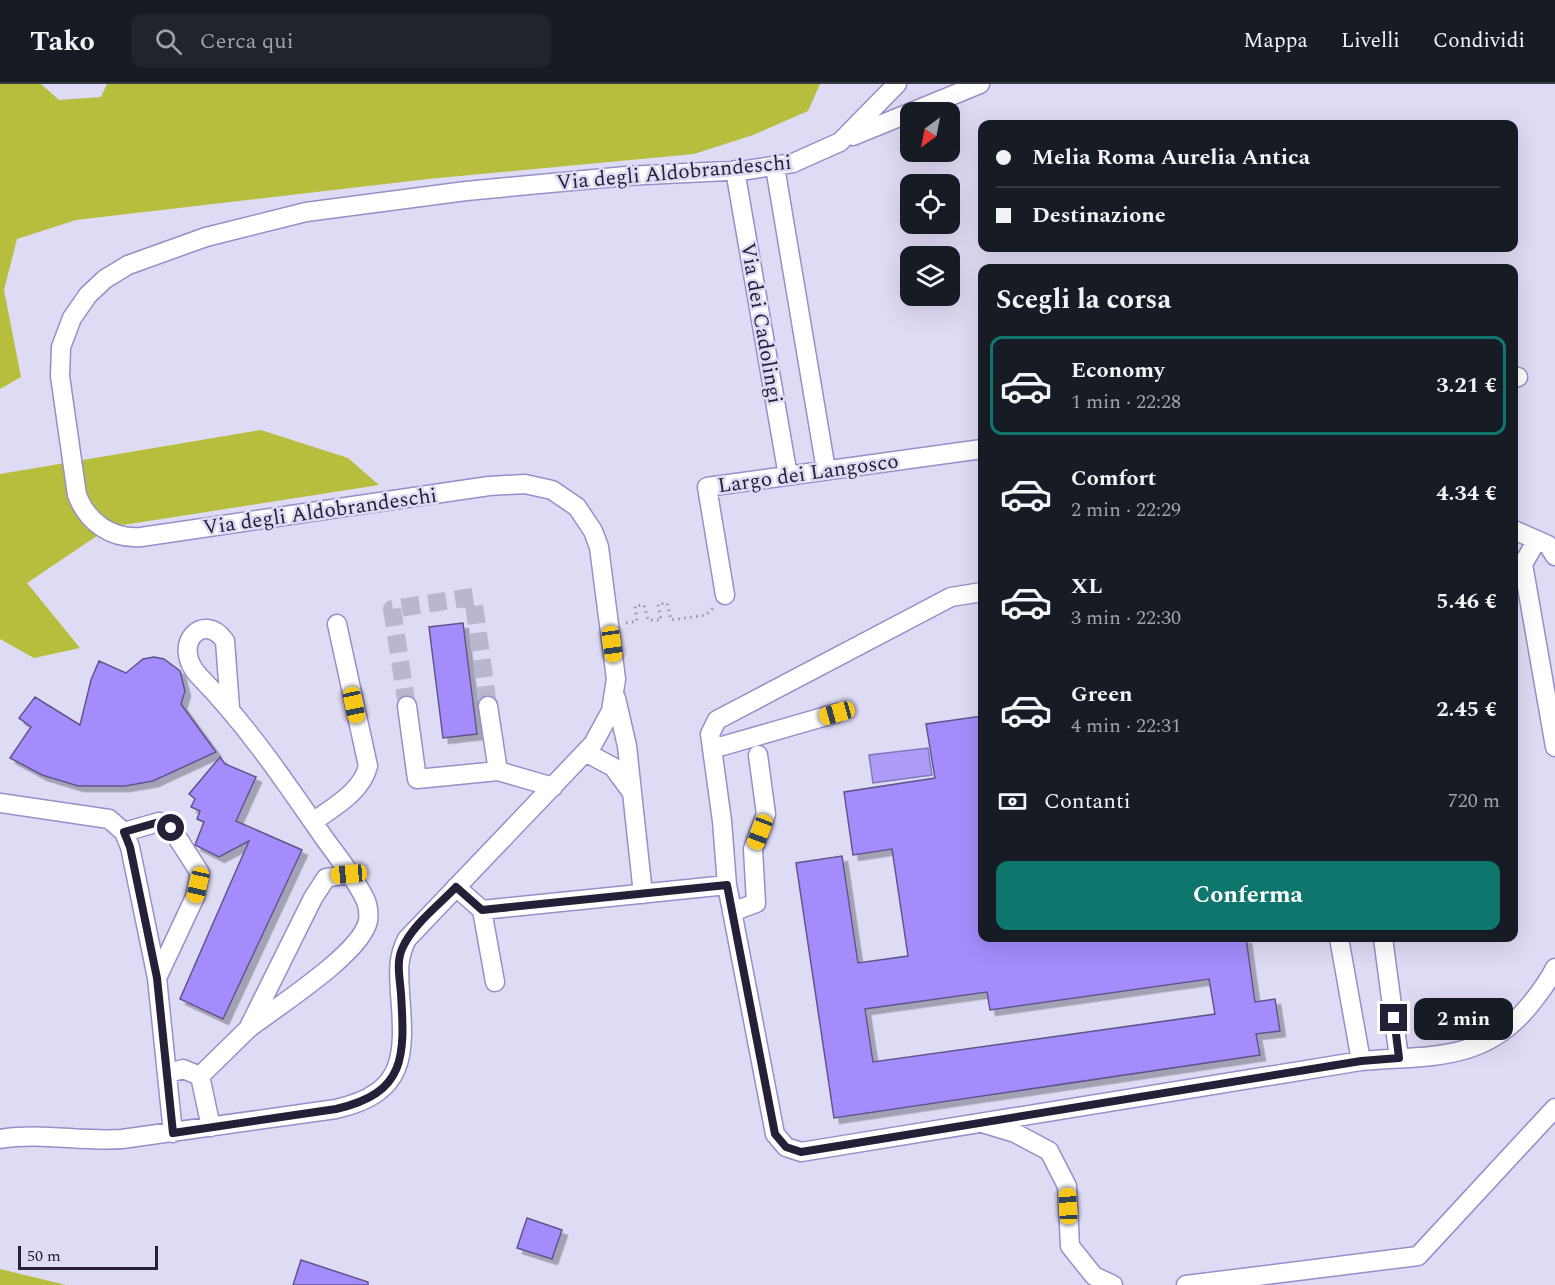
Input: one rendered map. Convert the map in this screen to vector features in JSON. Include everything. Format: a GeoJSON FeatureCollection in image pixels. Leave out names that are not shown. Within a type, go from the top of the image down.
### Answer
{"type":"FeatureCollection","features":[{"type":"Feature","properties":{"kind":"street","name":"Via degli Aldobrandeschi"},"geometry":{"type":"LineString","coordinates":[[0,1139],[39,1135],[107,1140],[173,1133],[351,1106],[372,1098],[386,1086],[400,1061],[402,1043],[398,968],[402,949],[415,930],[585,752],[607,722],[615,696],[616,679],[599,548],[591,526],[577,507],[566,498],[533,484],[489,486],[141,537],[121,536],[107,531],[90,518],[77,495],[60,376],[59,363],[63,338],[72,318],[88,295],[118,270],[161,251],[248,225],[306,212],[466,191],[626,176],[775,167],[805,159],[840,142],[897,84]]}},
{"type":"Feature","properties":{"kind":"street"},"geometry":{"type":"LineString","coordinates":[[938,84],[964,87]]}},
{"type":"Feature","properties":{"kind":"street"},"geometry":{"type":"LineString","coordinates":[[840,142],[964,87],[980,84]]}},
{"type":"Feature","properties":{"kind":"street","name":"Via dei Cadolingi"},"geometry":{"type":"LineString","coordinates":[[775,167],[826,470]]}},
{"type":"Feature","properties":{"kind":"street","name":"Via dei Cadolingi"},"geometry":{"type":"LineString","coordinates":[[735,170],[788,476]]}},
{"type":"Feature","properties":{"kind":"street","name":"Largo dei Langosco"},"geometry":{"type":"LineString","coordinates":[[725,595],[707,487],[978,450]]}},
{"type":"Feature","properties":{"kind":"street"},"geometry":{"type":"LineString","coordinates":[[1518,532],[1548,545],[1555,556]]}},
{"type":"Feature","properties":{"kind":"street"},"geometry":{"type":"LineString","coordinates":[[1538,540],[1518,562],[1555,747]]}},
{"type":"Feature","properties":{"kind":"street"},"geometry":{"type":"LineString","coordinates":[[978,593],[951,597],[717,720],[710,734],[722,821],[727,885],[775,1134],[786,1147],[801,1152],[1361,1061],[1461,1052],[1490,1042],[1503,1034],[1520,1017],[1555,968]]}},
{"type":"Feature","properties":{"kind":"street"},"geometry":{"type":"LineString","coordinates":[[313,822],[346,798],[365,776],[368,766],[337,624]]}},
{"type":"Feature","properties":{"kind":"street"},"geometry":{"type":"LineString","coordinates":[[615,696],[627,746],[643,894]]}},
{"type":"Feature","properties":{"kind":"street"},"geometry":{"type":"LineString","coordinates":[[407,706],[417,779],[498,771],[553,787]]}},
{"type":"Feature","properties":{"kind":"street"},"geometry":{"type":"LineString","coordinates":[[488,706],[498,771]]}},
{"type":"Feature","properties":{"kind":"street"},"geometry":{"type":"LineString","coordinates":[[200,1076],[248,1029],[348,952],[362,936],[368,920],[367,900],[230,708]]}},
{"type":"Feature","properties":{"kind":"street"},"geometry":{"type":"LineString","coordinates":[[712,749],[837,713]]}},
{"type":"Feature","properties":{"kind":"street"},"geometry":{"type":"LineString","coordinates":[[585,752],[613,766],[630,790]]}},
{"type":"Feature","properties":{"kind":"street"},"geometry":{"type":"LineString","coordinates":[[732,912],[756,903],[753,849],[766,814],[758,755]]}},
{"type":"Feature","properties":{"kind":"street"},"geometry":{"type":"LineString","coordinates":[[0,803],[47,808],[109,819],[124,832],[130,847],[157,978],[169,1073],[173,1133]]}},
{"type":"Feature","properties":{"kind":"street"},"geometry":{"type":"LineString","coordinates":[[124,832],[159,822],[171,828],[200,873],[195,897],[157,978]]}},
{"type":"Feature","properties":{"kind":"street"},"geometry":{"type":"LineString","coordinates":[[248,1029],[312,898],[326,878],[349,874]]}},
{"type":"Feature","properties":{"kind":"street"},"geometry":{"type":"LineString","coordinates":[[482,910],[727,885]]}},
{"type":"Feature","properties":{"kind":"street"},"geometry":{"type":"LineString","coordinates":[[456,887],[482,910],[495,982]]}},
{"type":"Feature","properties":{"kind":"street"},"geometry":{"type":"LineString","coordinates":[[1340,942],[1361,1061]]}},
{"type":"Feature","properties":{"kind":"street"},"geometry":{"type":"LineString","coordinates":[[1384,942],[1399,1058]]}},
{"type":"Feature","properties":{"kind":"street"},"geometry":{"type":"LineString","coordinates":[[169,1073],[183,1069],[200,1076]]}},
{"type":"Feature","properties":{"kind":"street"},"geometry":{"type":"LineString","coordinates":[[200,1076],[211,1127]]}},
{"type":"Feature","properties":{"kind":"street"},"geometry":{"type":"LineString","coordinates":[[1186,1285],[1289,1270],[1419,1256],[1555,1108]]}},
{"type":"Feature","properties":{"kind":"street"},"geometry":{"type":"LineString","coordinates":[[981,1123],[1015,1133],[1048,1151],[1067,1186],[1070,1246],[1094,1276],[1113,1285]]}},
{"type":"Feature","properties":{"kind":"path"},"geometry":{"type":"LineString","coordinates":[[609,626],[637,621],[635,606],[644,605],[648,620],[661,620],[658,604],[667,603],[671,620],[706,615]]}},
{"type":"Feature","properties":{"kind":"shaded area"},"geometry":{"type":"Polygon","coordinates":[[[0,84],[41,84],[59,100],[101,97],[107,84],[820,84],[808,111],[753,135],[694,154],[428,179],[76,220],[17,239],[4,290],[21,377],[0,389],[0,84]]]}},
{"type":"Feature","properties":{"kind":"shaded area"},"geometry":{"type":"Polygon","coordinates":[[[261,430],[348,458],[379,485],[110,527],[27,583],[80,648],[34,658],[0,639],[0,474],[261,430]]]}},
{"type":"Feature","properties":{"kind":"shaded area"},"geometry":{"type":"Polygon","coordinates":[[[928,748],[932,775],[873,783],[869,755],[928,748]]]}},
{"type":"Feature","properties":{"kind":"shaded area"},"geometry":{"type":"Polygon","coordinates":[[[0,1269],[66,1285],[0,1285],[0,1269]]]}},
{"type":"Feature","properties":{"kind":"building"},"geometry":{"type":"Polygon","coordinates":[[[463,623],[477,734],[443,738],[429,627],[463,623]]]}},
{"type":"Feature","properties":{"kind":"building"},"geometry":{"type":"Polygon","coordinates":[[[154,657],[164,659],[180,671],[185,691],[181,704],[216,752],[153,781],[125,786],[78,786],[42,775],[10,758],[31,727],[19,718],[35,697],[80,725],[91,680],[99,661],[126,673],[143,659],[154,657]]]}},
{"type":"Feature","properties":{"kind":"building"},"geometry":{"type":"Polygon","coordinates":[[[978,717],[978,942],[1247,942],[1255,1002],[1275,999],[1280,1031],[1256,1034],[1260,1055],[834,1118],[796,863],[842,856],[858,963],[908,956],[892,849],[853,855],[844,792],[935,778],[926,724],[978,717]],[[1209,979],[990,1010],[987,992],[865,1009],[873,1062],[1215,1014],[1209,979]]]}},
{"type":"Feature","properties":{"kind":"building"},"geometry":{"type":"Polygon","coordinates":[[[220,757],[225,764],[256,777],[236,821],[302,850],[223,1019],[180,999],[249,841],[219,857],[195,845],[204,822],[197,819],[200,811],[191,807],[195,799],[189,794],[220,757]]]}},
{"type":"Feature","properties":{"kind":"building"},"geometry":{"type":"Polygon","coordinates":[[[527,1218],[562,1230],[552,1259],[517,1248],[527,1218]]]}},
{"type":"Feature","properties":{"kind":"building"},"geometry":{"type":"Polygon","coordinates":[[[301,1260],[368,1282],[368,1285],[293,1285],[301,1260]]]}},
{"type":"Feature","properties":{"kind":"tunnel"},"geometry":{"type":"LineString","coordinates":[[407,706],[392,609],[473,597],[488,706]]}},
{"type":"Feature","properties":{"kind":"route"},"geometry":{"type":"LineString","coordinates":[[171,828],[159,822],[124,832],[130,847],[157,978],[169,1073],[173,1133],[336,1109],[362,1102],[380,1092],[391,1080],[400,1061],[403,1032],[398,968],[402,949],[407,939],[456,887],[482,910],[727,885],[775,1134],[786,1147],[801,1152],[1361,1061],[1399,1058],[1394,1018]]}}]}
